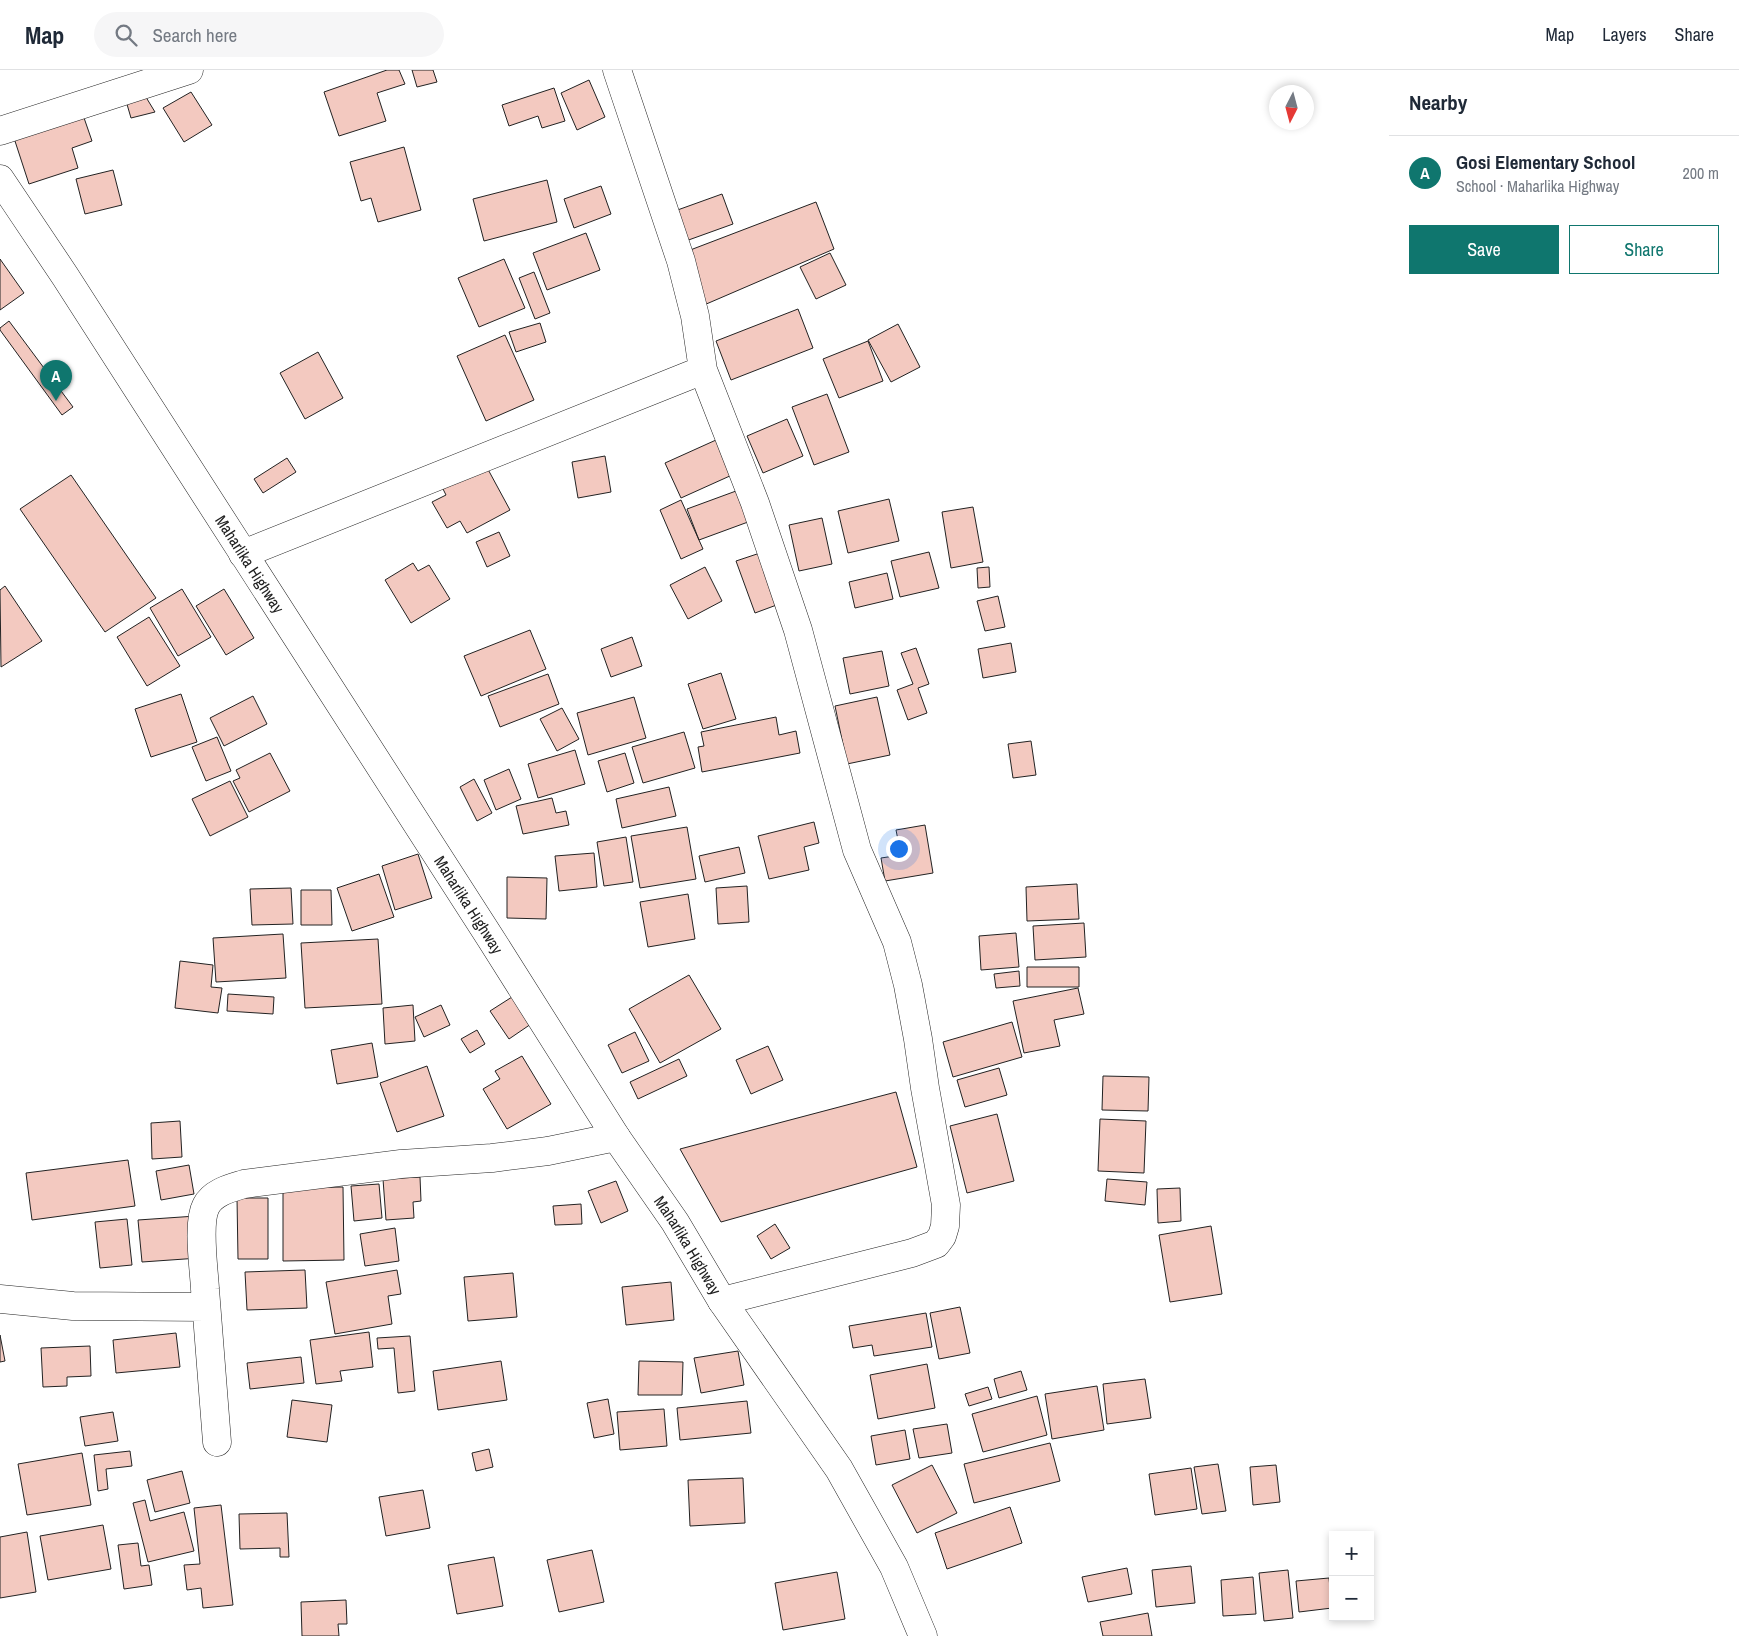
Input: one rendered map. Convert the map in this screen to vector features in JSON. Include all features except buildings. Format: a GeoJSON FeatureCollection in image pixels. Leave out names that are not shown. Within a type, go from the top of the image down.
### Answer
{"type":"FeatureCollection","features":[{"type":"Feature","properties":{"kind":"main road"},"geometry":{"type":"LineString","coordinates":[[0,130],[189,70]]}},
{"type":"Feature","properties":{"kind":"main road"},"geometry":{"type":"LineString","coordinates":[[617,70],[681,261],[695,316],[703,370],[755,503],[798,630],[857,850],[897,942],[908,985],[946,1206],[945,1226],[942,1236],[936,1244],[912,1253],[722,1301]]}},
{"type":"Feature","properties":{"kind":"main road","name":"Maharlika Highway"},"geometry":{"type":"LineString","coordinates":[[0,179],[65,276],[616,1137],[675,1222],[722,1301],[840,1469],[894,1566],[923,1636]]}},
{"type":"Feature","properties":{"kind":"main road"},"geometry":{"type":"LineString","coordinates":[[243,554],[703,370]]}},
{"type":"Feature","properties":{"kind":"main road"},"geometry":{"type":"LineString","coordinates":[[217,1442],[206,1307],[202,1220],[206,1205],[213,1196],[226,1189],[244,1184],[400,1164],[492,1158],[548,1151],[616,1137]]}},
{"type":"Feature","properties":{"kind":"main road"},"geometry":{"type":"LineString","coordinates":[[0,1299],[73,1306],[206,1307]]}},
{"type":"Feature","properties":{"kind":"place","name":"Gosi Elementary School"},"geometry":{"type":"Point","coordinates":[56,401]}}]}
